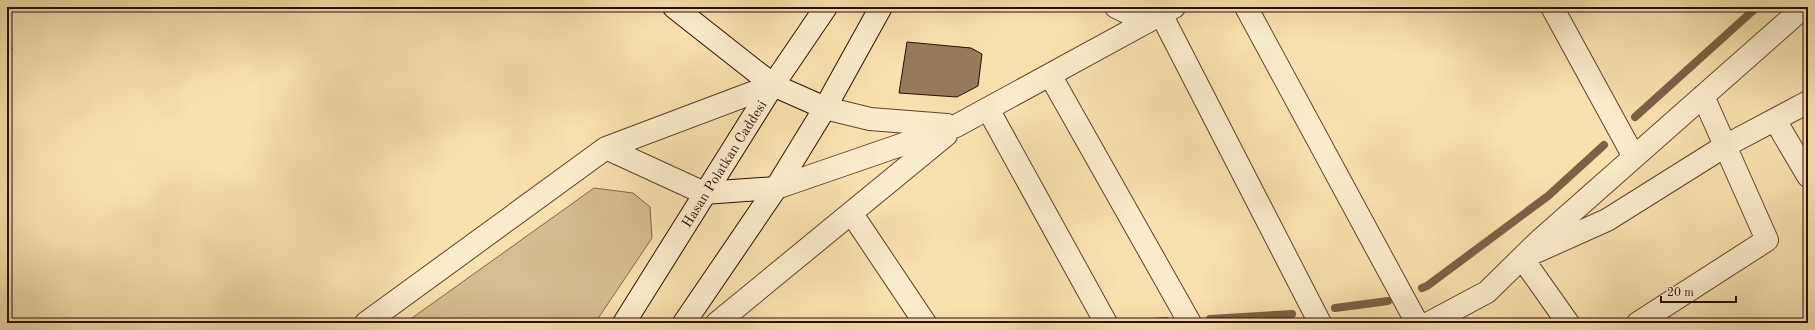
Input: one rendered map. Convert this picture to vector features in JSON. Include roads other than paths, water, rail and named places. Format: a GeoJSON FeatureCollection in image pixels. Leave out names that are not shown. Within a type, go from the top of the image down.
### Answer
{"type":"FeatureCollection","features":[{"type":"Feature","properties":{"kind":"street"},"geometry":{"type":"LineString","coordinates":[[674,7],[774,85],[825,108],[870,119],[956,126]]}},
{"type":"Feature","properties":{"kind":"street","name":"Hasan Polatkan Caddesi"},"geometry":{"type":"LineString","coordinates":[[624,323],[704,193],[826,7]]}},
{"type":"Feature","properties":{"kind":"street"},"geometry":{"type":"LineString","coordinates":[[684,323],[776,188],[825,108],[881,7]]}},
{"type":"Feature","properties":{"kind":"street"},"geometry":{"type":"LineString","coordinates":[[1116,7],[1160,14]]}},
{"type":"Feature","properties":{"kind":"street"},"geometry":{"type":"LineString","coordinates":[[1246,7],[1417,323]]}},
{"type":"Feature","properties":{"kind":"street"},"geometry":{"type":"LineString","coordinates":[[1552,7],[1634,157]]}},
{"type":"Feature","properties":{"kind":"street"},"geometry":{"type":"LineString","coordinates":[[1429,323],[1487,292],[1522,258],[1634,157],[1804,7]]}},
{"type":"Feature","properties":{"kind":"street"},"geometry":{"type":"LineString","coordinates":[[606,148],[704,193],[776,188],[956,126],[1160,14]]}},
{"type":"Feature","properties":{"kind":"street"},"geometry":{"type":"LineString","coordinates":[[1160,14],[1320,323]]}},
{"type":"Feature","properties":{"kind":"street"},"geometry":{"type":"LineString","coordinates":[[1050,75],[1190,323]]}},
{"type":"Feature","properties":{"kind":"street"},"geometry":{"type":"LineString","coordinates":[[366,323],[606,148],[774,85]]}},
{"type":"Feature","properties":{"kind":"street"},"geometry":{"type":"LineString","coordinates":[[1638,323],[1767,240],[1703,96]]}},
{"type":"Feature","properties":{"kind":"street"},"geometry":{"type":"LineString","coordinates":[[1522,258],[1607,220],[1725,146],[1808,102]]}},
{"type":"Feature","properties":{"kind":"street"},"geometry":{"type":"LineString","coordinates":[[988,109],[1106,323]]}},
{"type":"Feature","properties":{"kind":"street"},"geometry":{"type":"LineString","coordinates":[[1775,120],[1808,176]]}},
{"type":"Feature","properties":{"kind":"street"},"geometry":{"type":"LineString","coordinates":[[717,323],[852,214],[956,126]]}},
{"type":"Feature","properties":{"kind":"street"},"geometry":{"type":"LineString","coordinates":[[852,214],[925,323]]}},
{"type":"Feature","properties":{"kind":"street"},"geometry":{"type":"LineString","coordinates":[[1522,258],[1568,323]]}},
{"type":"Feature","properties":{"kind":"waterway"},"geometry":{"type":"LineString","coordinates":[[1635,117],[1757,7]]}},
{"type":"Feature","properties":{"kind":"waterway"},"geometry":{"type":"LineString","coordinates":[[1422,288],[1427,286],[1548,196],[1604,145]]}},
{"type":"Feature","properties":{"kind":"waterway"},"geometry":{"type":"LineString","coordinates":[[1335,308],[1388,301]]}},
{"type":"Feature","properties":{"kind":"waterway"},"geometry":{"type":"LineString","coordinates":[[1210,319],[1292,314]]}},
{"type":"Feature","properties":{"kind":"waterway"},"geometry":{"type":"LineString","coordinates":[[1139,323],[1166,321]]}}]}
